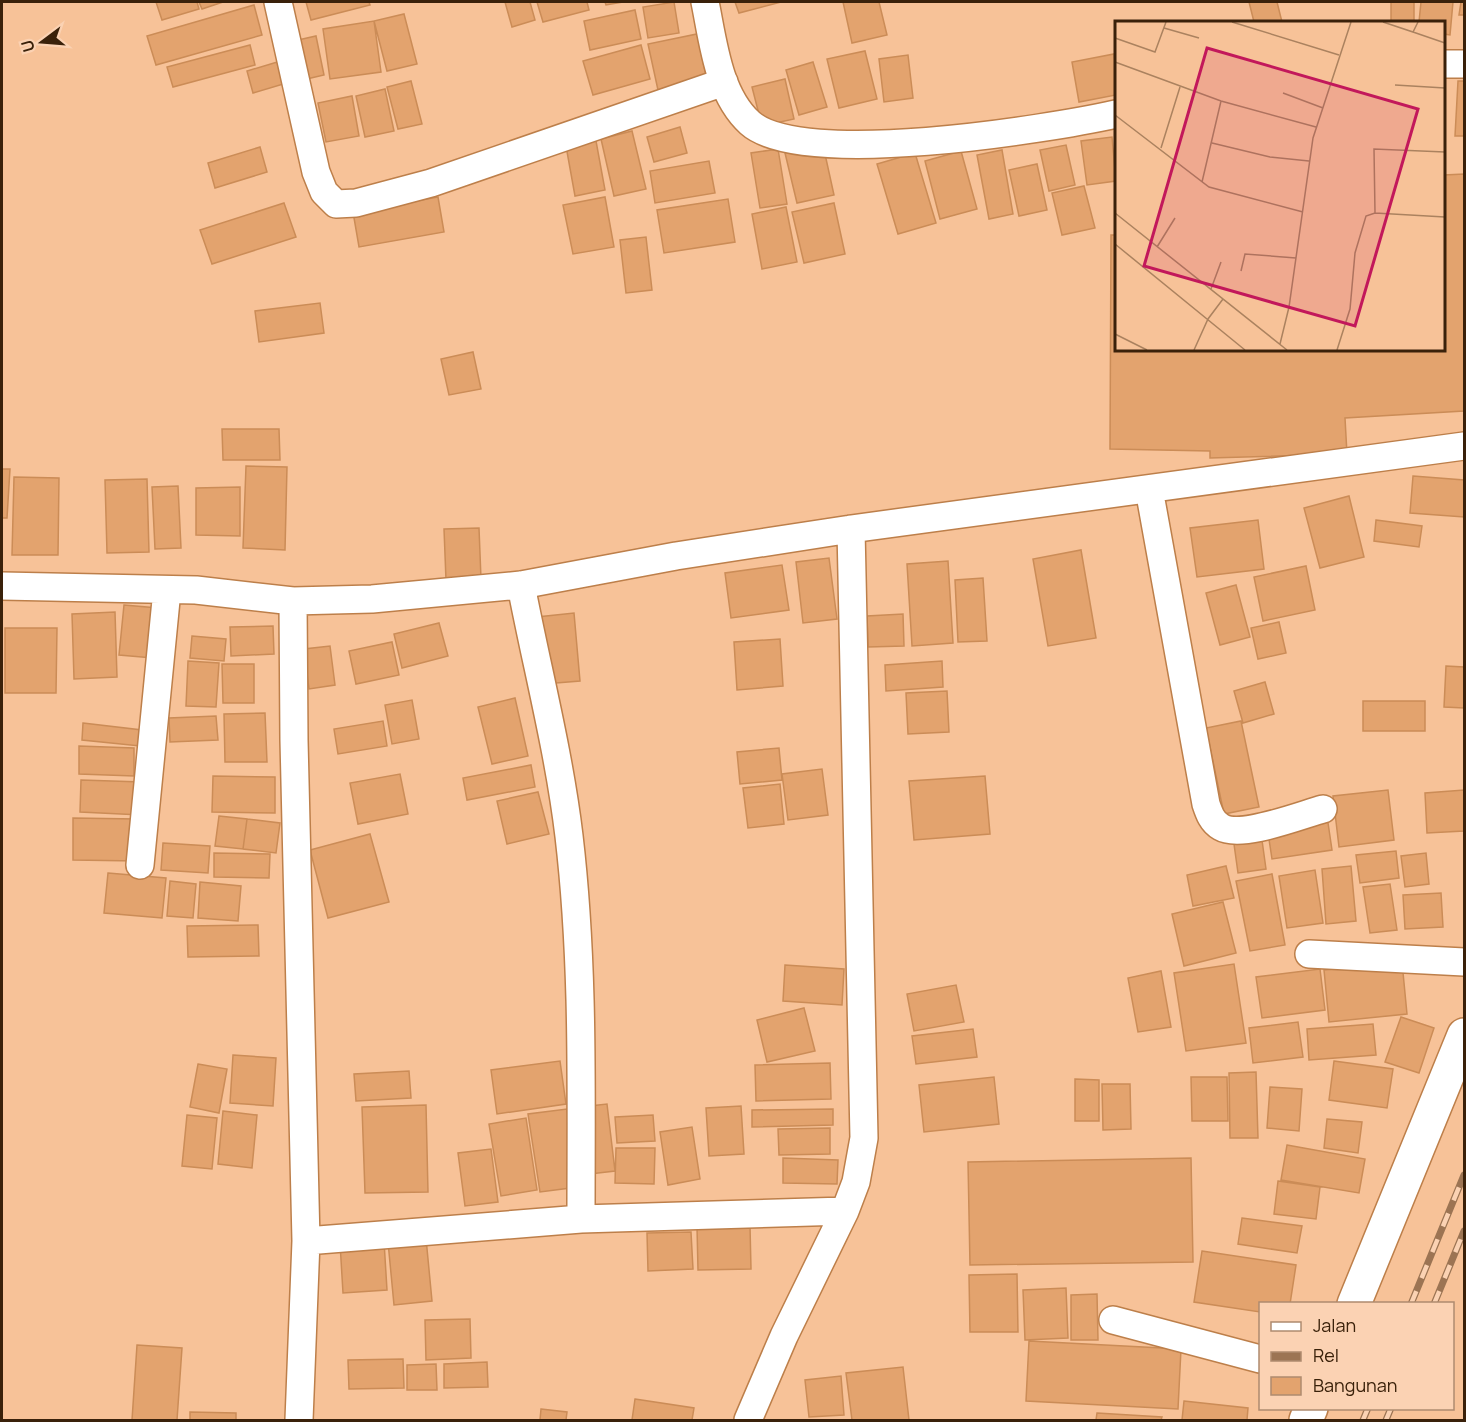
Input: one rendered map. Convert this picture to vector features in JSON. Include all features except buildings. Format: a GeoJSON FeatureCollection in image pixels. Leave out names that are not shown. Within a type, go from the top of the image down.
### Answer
{"type":"FeatureCollection","features":[{"type":"Feature","properties":{"kind":"highway"},"geometry":{"type":"LineString","coordinates":[[1355,1302],[1464,1035]]}},
{"type":"Feature","properties":{"kind":"street"},"geometry":{"type":"LineString","coordinates":[[278,2],[315,172],[324,192],[336,204],[356,203],[431,183],[724,82]]}},
{"type":"Feature","properties":{"kind":"street"},"geometry":{"type":"LineString","coordinates":[[705,2],[724,82],[739,112],[751,124],[769,134],[785,139],[845,144],[935,141],[1014,133],[1115,114]]}},
{"type":"Feature","properties":{"kind":"street"},"geometry":{"type":"LineString","coordinates":[[1445,64],[1464,64]]}},
{"type":"Feature","properties":{"kind":"street"},"geometry":{"type":"LineString","coordinates":[[2,586],[225,592],[293,601],[372,599],[520,585],[676,556],[851,529],[1464,446]]}},
{"type":"Feature","properties":{"kind":"street"},"geometry":{"type":"LineString","coordinates":[[1149,489],[1206,804],[1212,819],[1224,829],[1240,830],[1323,809]]}},
{"type":"Feature","properties":{"kind":"street"},"geometry":{"type":"LineString","coordinates":[[748,1420],[784,1336],[845,1211],[856,1182],[864,1138],[851,529]]}},
{"type":"Feature","properties":{"kind":"street"},"geometry":{"type":"LineString","coordinates":[[520,585],[568,835],[576,923],[581,1030],[581,1219]]}},
{"type":"Feature","properties":{"kind":"street"},"geometry":{"type":"LineString","coordinates":[[140,865],[167,590]]}},
{"type":"Feature","properties":{"kind":"street"},"geometry":{"type":"LineString","coordinates":[[293,601],[294,740],[306,1241],[299,1420]]}},
{"type":"Feature","properties":{"kind":"street"},"geometry":{"type":"LineString","coordinates":[[1309,954],[1464,962]]}},
{"type":"Feature","properties":{"kind":"street"},"geometry":{"type":"LineString","coordinates":[[306,1241],[581,1219],[845,1211]]}},
{"type":"Feature","properties":{"kind":"street"},"geometry":{"type":"LineString","coordinates":[[1113,1320],[1259,1359]]}},
{"type":"Feature","properties":{"kind":"railway"},"geometry":{"type":"LineString","coordinates":[[1412,1302],[1464,1175]]}},
{"type":"Feature","properties":{"kind":"railway"},"geometry":{"type":"LineString","coordinates":[[1435,1302],[1464,1231]]}},
{"type":"Feature","properties":{"kind":"railway"},"geometry":{"type":"LineString","coordinates":[[1363,1420],[1367,1410]]}},
{"type":"Feature","properties":{"kind":"railway"},"geometry":{"type":"LineString","coordinates":[[1386,1420],[1390,1410]]}}]}
